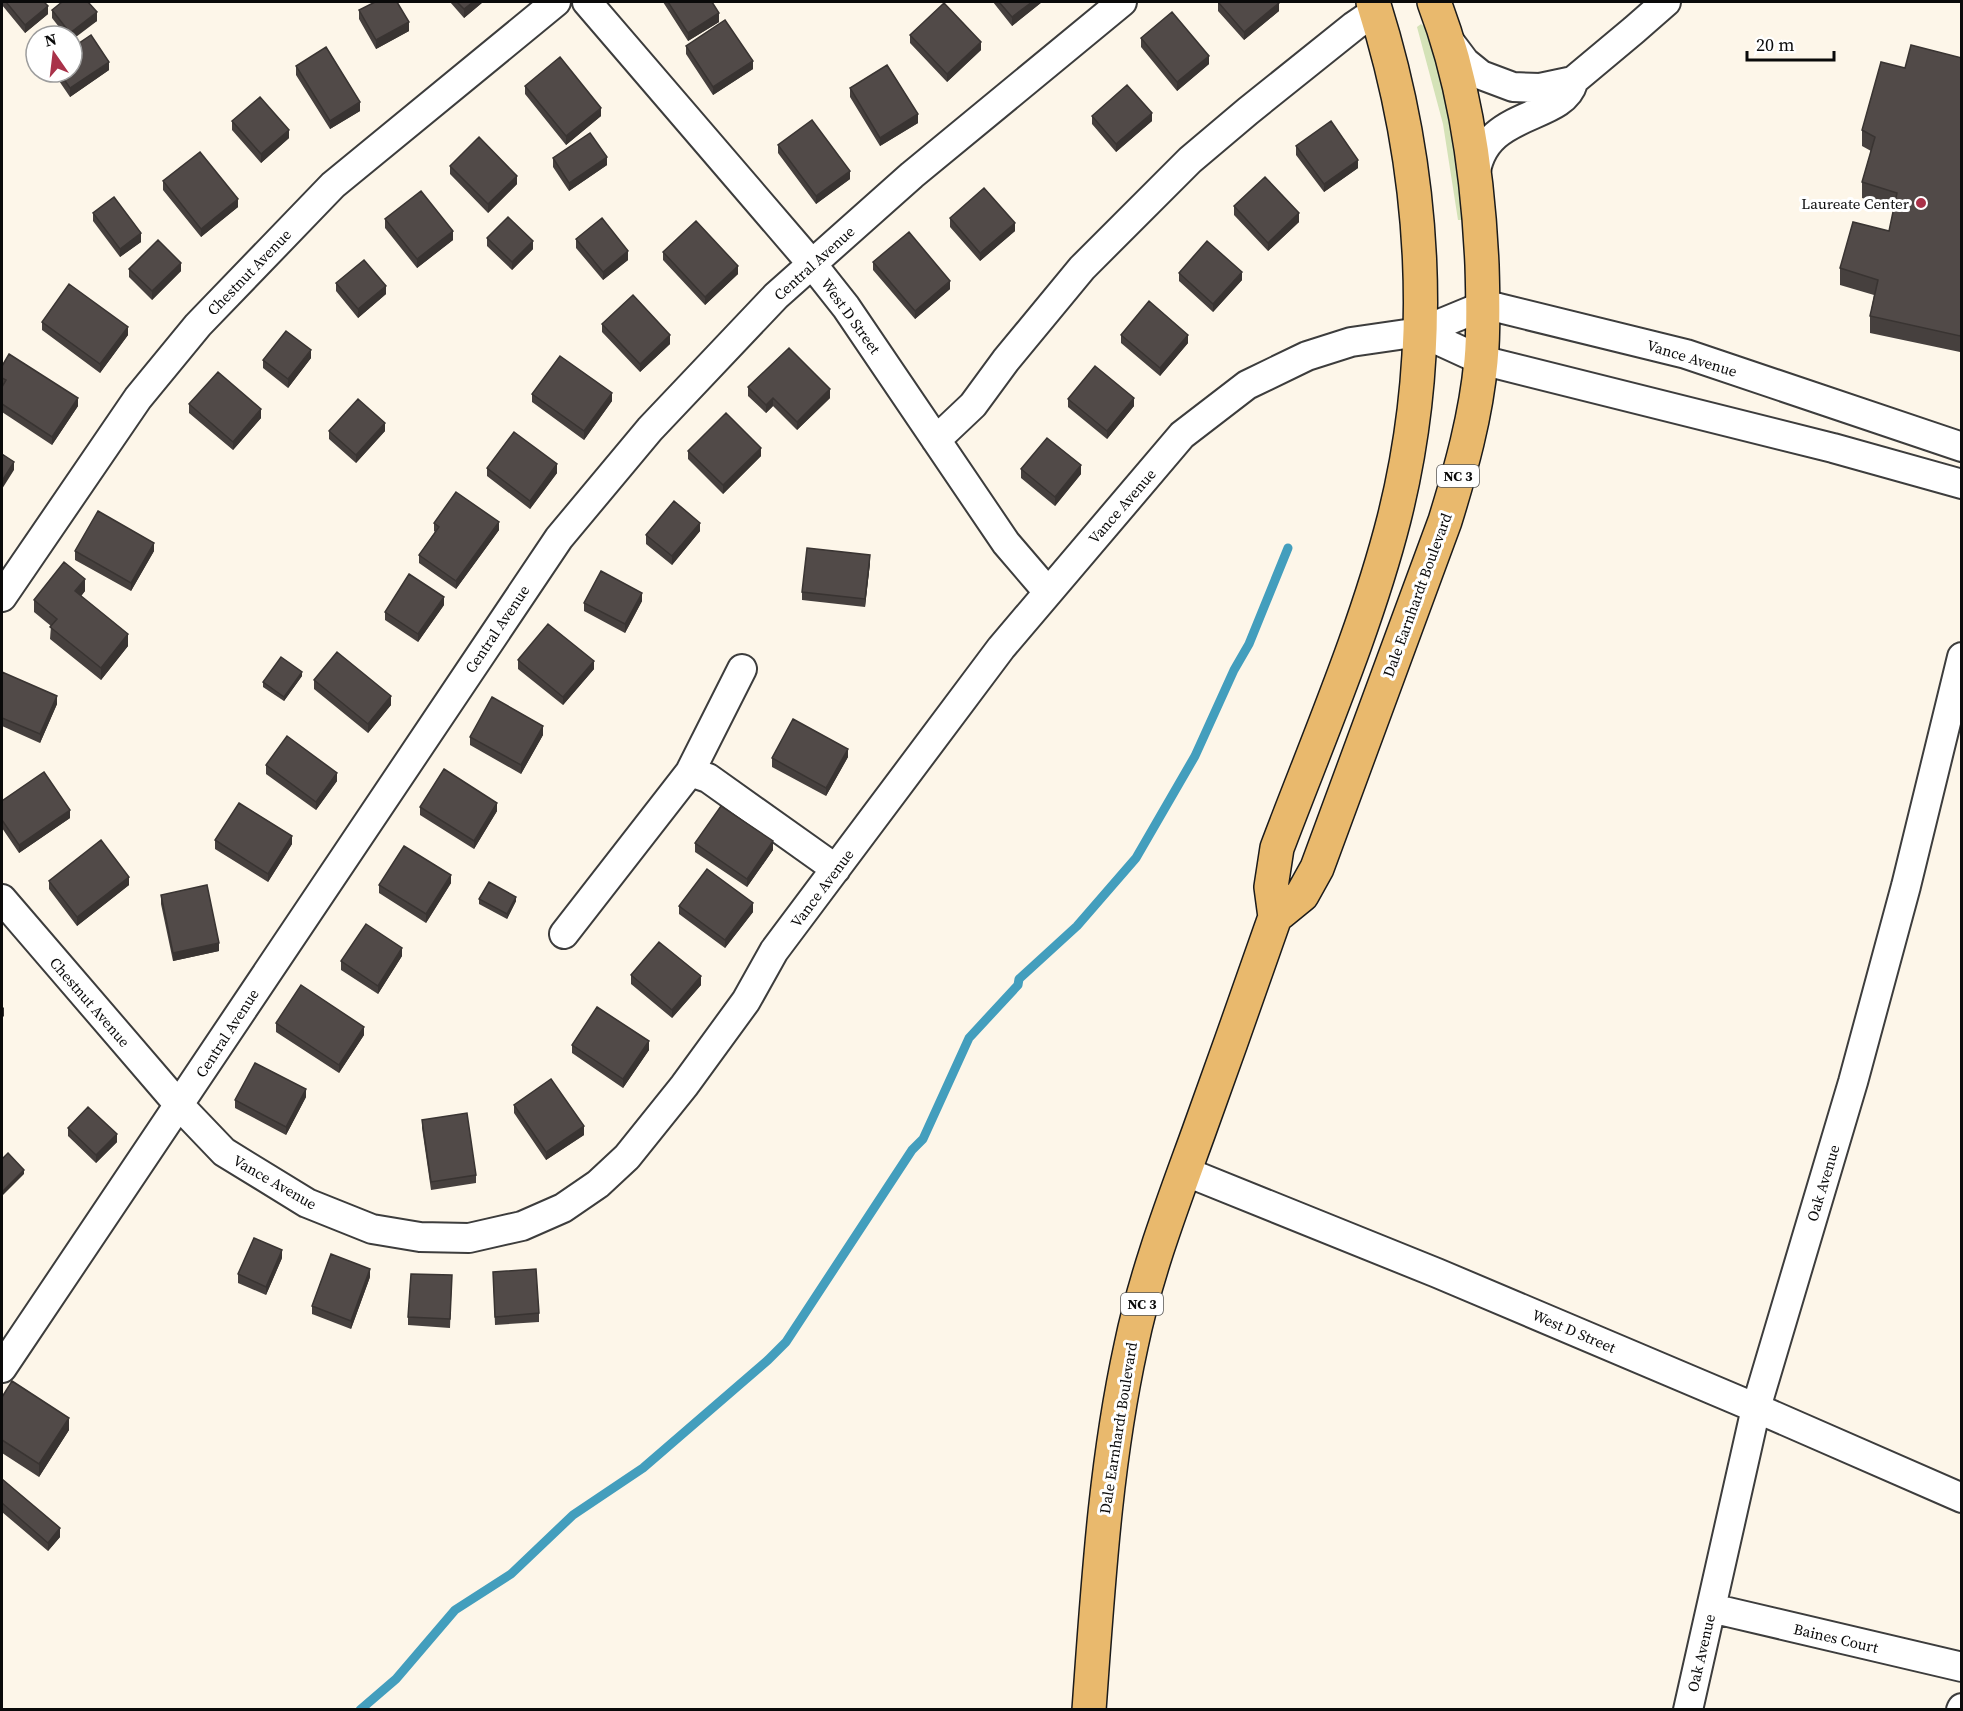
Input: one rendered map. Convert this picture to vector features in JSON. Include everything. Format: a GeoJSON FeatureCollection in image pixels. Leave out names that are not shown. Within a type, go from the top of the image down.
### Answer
{"type":"FeatureCollection","features":[{"type":"Feature","properties":{"kind":"main road","name":"Dale Earnhardt Boulevard"},"geometry":{"type":"LineString","coordinates":[[1275,917],[1302,895],[1317,868],[1453,496],[1473,418],[1481,360],[1483,306],[1481,242],[1475,179],[1460,86],[1434,2]]}},
{"type":"Feature","properties":{"kind":"main road","name":"Dale Earnhardt Boulevard"},"geometry":{"type":"LineString","coordinates":[[1089,1710],[1101,1536],[1114,1434],[1131,1344],[1157,1250],[1275,917],[1271,888],[1277,848],[1362,621],[1393,522],[1405,470],[1413,418],[1420,332],[1420,252],[1415,188],[1397,89],[1374,6]]}},
{"type":"Feature","properties":{"kind":"street","name":"Chestnut Avenue"},"geometry":{"type":"LineString","coordinates":[[2,597],[138,398],[198,326],[333,185],[556,2]]}},
{"type":"Feature","properties":{"kind":"street","name":"West D Street"},"geometry":{"type":"LineString","coordinates":[[586,2],[812,264],[846,307],[1006,543],[1048,592]]}},
{"type":"Feature","properties":{"kind":"street","name":"Central Avenue"},"geometry":{"type":"LineString","coordinates":[[2,1368],[559,538],[650,429],[776,296],[912,176],[1122,2]]}},
{"type":"Feature","properties":{"kind":"street"},"geometry":{"type":"LineString","coordinates":[[1445,34],[1457,52],[1481,75],[1520,88],[1540,88],[1573,81],[1666,2]]}},
{"type":"Feature","properties":{"kind":"street"},"geometry":{"type":"LineString","coordinates":[[936,440],[973,405],[1006,360],[1082,268],[1190,160],[1354,26],[1374,6]]}},
{"type":"Feature","properties":{"kind":"street"},"geometry":{"type":"LineString","coordinates":[[1475,179],[1480,155],[1491,139],[1506,128],[1562,98],[1571,89],[1573,81]]}},
{"type":"Feature","properties":{"kind":"street","name":"Vance Avenue"},"geometry":{"type":"LineString","coordinates":[[179,1105],[224,1152],[307,1203],[372,1229],[420,1237],[469,1238],[522,1226],[563,1208],[598,1184],[627,1157],[684,1086],[746,1001],[774,951],[1001,648],[1182,435],[1247,385],[1280,368],[1330,348],[1352,342],[1420,332],[1483,306],[1516,310],[1679,352],[1962,447]]}},
{"type":"Feature","properties":{"kind":"street"},"geometry":{"type":"LineString","coordinates":[[1420,332],[1481,360],[1833,448],[1962,484]]}},
{"type":"Feature","properties":{"kind":"street","name":"Oak Avenue"},"geometry":{"type":"LineString","coordinates":[[1688,1710],[1756,1408],[1852,1082],[1906,886],[1950,754],[1961,660]]}},
{"type":"Feature","properties":{"kind":"street"},"geometry":{"type":"LineString","coordinates":[[564,934],[690,772],[742,669]]}},
{"type":"Feature","properties":{"kind":"street"},"geometry":{"type":"LineString","coordinates":[[690,772],[708,778],[836,869]]}},
{"type":"Feature","properties":{"kind":"street","name":"Chestnut Avenue"},"geometry":{"type":"LineString","coordinates":[[2,899],[179,1105]]}},
{"type":"Feature","properties":{"kind":"street","name":"West D Street"},"geometry":{"type":"LineString","coordinates":[[1184,1171],[1437,1273],[1962,1498]]}},
{"type":"Feature","properties":{"kind":"street"},"geometry":{"type":"LineString","coordinates":[[2,1332],[31,1326]]}},
{"type":"Feature","properties":{"kind":"street","name":"Baines Court"},"geometry":{"type":"LineString","coordinates":[[1711,1608],[1962,1667]]}},
{"type":"Feature","properties":{"kind":"green space"},"geometry":{"type":"Polygon","coordinates":[[[1421,24],[1429,35],[1437,56],[1443,84],[1454,148],[1462,220],[1458,220],[1443,124],[1417,27],[1421,24]]]}},
{"type":"Feature","properties":{"kind":"building"},"geometry":{"type":"Polygon","coordinates":[[[6,2],[44,2],[48,6],[26,24],[6,2]]]}},
{"type":"Feature","properties":{"kind":"building"},"geometry":{"type":"Polygon","coordinates":[[[62,2],[88,2],[97,12],[82,24],[63,24],[52,10],[62,2]]]}},
{"type":"Feature","properties":{"kind":"building"},"geometry":{"type":"Polygon","coordinates":[[[375,2],[397,2],[409,22],[376,40],[359,10],[375,2]]]}},
{"type":"Feature","properties":{"kind":"building"},"geometry":{"type":"Polygon","coordinates":[[[457,2],[473,2],[464,9],[457,2]]]}},
{"type":"Feature","properties":{"kind":"building"},"geometry":{"type":"Polygon","coordinates":[[[668,2],[712,2],[719,13],[688,33],[668,2]]]}},
{"type":"Feature","properties":{"kind":"building"},"geometry":{"type":"Polygon","coordinates":[[[999,2],[1032,2],[1012,17],[999,2]]]}},
{"type":"Feature","properties":{"kind":"building"},"geometry":{"type":"Polygon","coordinates":[[[1218,2],[1277,2],[1279,3],[1244,32],[1218,2]]]}},
{"type":"Feature","properties":{"kind":"building"},"geometry":{"type":"Polygon","coordinates":[[[944,3],[981,42],[947,74],[910,35],[944,3]]]}},
{"type":"Feature","properties":{"kind":"building"},"geometry":{"type":"Polygon","coordinates":[[[1172,12],[1209,56],[1177,82],[1141,38],[1172,12]]]}},
{"type":"Feature","properties":{"kind":"building"},"geometry":{"type":"Polygon","coordinates":[[[725,20],[753,61],[713,87],[686,46],[725,20]]]}},
{"type":"Feature","properties":{"kind":"building"},"geometry":{"type":"Polygon","coordinates":[[[91,35],[109,62],[84,79],[84,40],[91,35]]]}},
{"type":"Feature","properties":{"kind":"building","name":"Laureate Center"},"geometry":{"type":"Polygon","coordinates":[[[1911,45],[1962,58],[1962,332],[1960,336],[1870,316],[1878,280],[1840,268],[1853,222],[1889,231],[1897,193],[1862,182],[1875,137],[1862,130],[1881,62],[1905,68],[1911,45]]]}},
{"type":"Feature","properties":{"kind":"building"},"geometry":{"type":"Polygon","coordinates":[[[326,47],[360,102],[330,121],[296,66],[326,47]]]}},
{"type":"Feature","properties":{"kind":"building"},"geometry":{"type":"Polygon","coordinates":[[[560,57],[601,108],[566,136],[525,86],[560,57]]]}},
{"type":"Feature","properties":{"kind":"building"},"geometry":{"type":"Polygon","coordinates":[[[887,65],[918,114],[880,138],[850,88],[887,65]]]}},
{"type":"Feature","properties":{"kind":"building"},"geometry":{"type":"Polygon","coordinates":[[[1127,85],[1152,113],[1116,144],[1092,116],[1127,85]]]}},
{"type":"Feature","properties":{"kind":"building"},"geometry":{"type":"Polygon","coordinates":[[[260,97],[289,130],[261,154],[232,121],[260,97]]]}},
{"type":"Feature","properties":{"kind":"building"},"geometry":{"type":"Polygon","coordinates":[[[812,120],[850,171],[816,196],[778,145],[812,120]]]}},
{"type":"Feature","properties":{"kind":"building"},"geometry":{"type":"Polygon","coordinates":[[[1331,121],[1358,160],[1324,184],[1296,146],[1331,121]]]}},
{"type":"Feature","properties":{"kind":"building"},"geometry":{"type":"Polygon","coordinates":[[[590,133],[607,157],[569,183],[553,158],[590,133]]]}},
{"type":"Feature","properties":{"kind":"building"},"geometry":{"type":"Polygon","coordinates":[[[479,137],[517,176],[488,204],[450,166],[479,137]]]}},
{"type":"Feature","properties":{"kind":"building"},"geometry":{"type":"Polygon","coordinates":[[[200,152],[238,199],[201,229],[163,181],[200,152]]]}},
{"type":"Feature","properties":{"kind":"building"},"geometry":{"type":"Polygon","coordinates":[[[1265,177],[1299,213],[1268,243],[1234,206],[1265,177]]]}},
{"type":"Feature","properties":{"kind":"building"},"geometry":{"type":"Polygon","coordinates":[[[984,188],[1015,223],[980,253],[950,218],[984,188]]]}},
{"type":"Feature","properties":{"kind":"building"},"geometry":{"type":"Polygon","coordinates":[[[421,191],[453,231],[417,259],[385,219],[421,191]]]}},
{"type":"Feature","properties":{"kind":"building"},"geometry":{"type":"Polygon","coordinates":[[[114,197],[141,233],[120,249],[93,213],[114,197]]]}},
{"type":"Feature","properties":{"kind":"building"},"geometry":{"type":"Polygon","coordinates":[[[508,217],[533,241],[512,262],[487,238],[508,217]]]}},
{"type":"Feature","properties":{"kind":"building"},"geometry":{"type":"Polygon","coordinates":[[[602,218],[628,251],[603,272],[576,239],[602,218]]]}},
{"type":"Feature","properties":{"kind":"building"},"geometry":{"type":"Polygon","coordinates":[[[696,221],[738,266],[705,297],[663,252],[696,221]]]}},
{"type":"Feature","properties":{"kind":"building"},"geometry":{"type":"Polygon","coordinates":[[[909,232],[950,281],[915,311],[873,262],[909,232]]]}},
{"type":"Feature","properties":{"kind":"building"},"geometry":{"type":"Polygon","coordinates":[[[158,240],[181,263],[152,291],[129,269],[158,240]]]}},
{"type":"Feature","properties":{"kind":"building"},"geometry":{"type":"Polygon","coordinates":[[[1207,241],[1242,272],[1213,304],[1179,273],[1207,241]]]}},
{"type":"Feature","properties":{"kind":"building"},"geometry":{"type":"Polygon","coordinates":[[[364,260],[386,286],[358,309],[336,283],[364,260]]]}},
{"type":"Feature","properties":{"kind":"building"},"geometry":{"type":"Polygon","coordinates":[[[69,284],[128,327],[100,364],[42,322],[69,284]]]}},
{"type":"Feature","properties":{"kind":"building"},"geometry":{"type":"Polygon","coordinates":[[[633,295],[670,335],[640,364],[602,324],[633,295]]]}},
{"type":"Feature","properties":{"kind":"building"},"geometry":{"type":"Polygon","coordinates":[[[1149,301],[1188,335],[1160,368],[1121,335],[1149,301]]]}},
{"type":"Feature","properties":{"kind":"building"},"geometry":{"type":"Polygon","coordinates":[[[286,331],[311,350],[288,379],[263,360],[286,331]]]}},
{"type":"Feature","properties":{"kind":"building"},"geometry":{"type":"Polygon","coordinates":[[[789,348],[830,389],[797,422],[773,398],[766,405],[748,387],[789,348]]]}},
{"type":"Feature","properties":{"kind":"building"},"geometry":{"type":"Polygon","coordinates":[[[9,354],[78,398],[52,437],[2,404],[2,387],[6,380],[2,378],[2,366],[9,354]]]}},
{"type":"Feature","properties":{"kind":"building"},"geometry":{"type":"Polygon","coordinates":[[[560,356],[612,393],[584,431],[532,394],[560,356]]]}},
{"type":"Feature","properties":{"kind":"building"},"geometry":{"type":"Polygon","coordinates":[[[1095,366],[1134,398],[1107,431],[1068,399],[1095,366]]]}},
{"type":"Feature","properties":{"kind":"building"},"geometry":{"type":"Polygon","coordinates":[[[218,372],[261,409],[233,442],[189,404],[218,372]]]}},
{"type":"Feature","properties":{"kind":"building"},"geometry":{"type":"Polygon","coordinates":[[[358,399],[385,423],[356,455],[329,431],[358,399]]]}},
{"type":"Feature","properties":{"kind":"building"},"geometry":{"type":"Polygon","coordinates":[[[726,413],[761,448],[723,485],[688,451],[726,413]]]}},
{"type":"Feature","properties":{"kind":"building"},"geometry":{"type":"Polygon","coordinates":[[[514,432],[557,464],[530,501],[487,468],[514,432]]]}},
{"type":"Feature","properties":{"kind":"building"},"geometry":{"type":"Polygon","coordinates":[[[1047,438],[1081,465],[1055,497],[1021,469],[1047,438]]]}},
{"type":"Feature","properties":{"kind":"building"},"geometry":{"type":"Polygon","coordinates":[[[2,454],[14,462],[2,481],[2,454]]]}},
{"type":"Feature","properties":{"kind":"building"},"geometry":{"type":"Polygon","coordinates":[[[456,492],[499,522],[456,581],[419,555],[439,527],[434,523],[456,492]]]}},
{"type":"Feature","properties":{"kind":"building"},"geometry":{"type":"Polygon","coordinates":[[[674,501],[700,523],[672,556],[646,535],[674,501]]]}},
{"type":"Feature","properties":{"kind":"building"},"geometry":{"type":"Polygon","coordinates":[[[98,511],[154,543],[131,583],[75,551],[98,511]]]}},
{"type":"Feature","properties":{"kind":"building"},"geometry":{"type":"Polygon","coordinates":[[[807,548],[870,555],[865,599],[802,592],[807,548]]]}},
{"type":"Feature","properties":{"kind":"building"},"geometry":{"type":"Polygon","coordinates":[[[64,562],[85,579],[75,591],[128,634],[101,668],[50,627],[57,619],[34,600],[64,562]]]}},
{"type":"Feature","properties":{"kind":"building"},"geometry":{"type":"Polygon","coordinates":[[[601,571],[642,593],[625,624],[584,603],[601,571]]]}},
{"type":"Feature","properties":{"kind":"building"},"geometry":{"type":"Polygon","coordinates":[[[409,574],[444,597],[418,634],[385,612],[409,574]]]}},
{"type":"Feature","properties":{"kind":"building"},"geometry":{"type":"Polygon","coordinates":[[[548,624],[594,661],[563,697],[518,660],[548,624]]]}},
{"type":"Feature","properties":{"kind":"building"},"geometry":{"type":"Polygon","coordinates":[[[337,652],[391,696],[368,724],[314,680],[337,652]]]}},
{"type":"Feature","properties":{"kind":"building"},"geometry":{"type":"Polygon","coordinates":[[[281,657],[302,672],[284,697],[263,682],[281,657]]]}},
{"type":"Feature","properties":{"kind":"building"},"geometry":{"type":"Polygon","coordinates":[[[2,672],[57,696],[40,734],[2,718],[2,672]]]}},
{"type":"Feature","properties":{"kind":"building"},"geometry":{"type":"Polygon","coordinates":[[[492,697],[543,726],[521,765],[470,737],[492,697]]]}},
{"type":"Feature","properties":{"kind":"building"},"geometry":{"type":"Polygon","coordinates":[[[793,719],[848,749],[826,788],[772,758],[793,719]]]}},
{"type":"Feature","properties":{"kind":"building"},"geometry":{"type":"Polygon","coordinates":[[[287,736],[337,773],[316,802],[266,765],[287,736]]]}},
{"type":"Feature","properties":{"kind":"building"},"geometry":{"type":"Polygon","coordinates":[[[444,769],[497,803],[474,841],[420,807],[444,769]]]}},
{"type":"Feature","properties":{"kind":"building"},"geometry":{"type":"Polygon","coordinates":[[[44,772],[70,810],[19,845],[2,820],[2,801],[44,772]]]}},
{"type":"Feature","properties":{"kind":"building"},"geometry":{"type":"Polygon","coordinates":[[[239,803],[292,836],[268,874],[215,840],[239,803]]]}},
{"type":"Feature","properties":{"kind":"building"},"geometry":{"type":"Polygon","coordinates":[[[721,806],[773,841],[747,879],[695,843],[721,806]]]}},
{"type":"Feature","properties":{"kind":"building"},"geometry":{"type":"Polygon","coordinates":[[[101,840],[129,877],[77,917],[49,881],[101,840]]]}},
{"type":"Feature","properties":{"kind":"building"},"geometry":{"type":"Polygon","coordinates":[[[404,846],[451,875],[426,914],[379,885],[404,846]]]}},
{"type":"Feature","properties":{"kind":"building"},"geometry":{"type":"Polygon","coordinates":[[[707,869],[753,903],[725,940],[679,906],[707,869]]]}},
{"type":"Feature","properties":{"kind":"building"},"geometry":{"type":"Polygon","coordinates":[[[489,882],[516,897],[507,914],[479,899],[489,882]]]}},
{"type":"Feature","properties":{"kind":"building"},"geometry":{"type":"Polygon","coordinates":[[[207,885],[219,943],[173,953],[161,895],[207,885]]]}},
{"type":"Feature","properties":{"kind":"building"},"geometry":{"type":"Polygon","coordinates":[[[366,924],[402,948],[378,986],[341,961],[366,924]]]}},
{"type":"Feature","properties":{"kind":"building"},"geometry":{"type":"Polygon","coordinates":[[[659,942],[701,976],[672,1010],[631,975],[659,942]]]}},
{"type":"Feature","properties":{"kind":"building"},"geometry":{"type":"Polygon","coordinates":[[[301,985],[364,1027],[339,1065],[276,1023],[301,985]]]}},
{"type":"Feature","properties":{"kind":"building"},"geometry":{"type":"Polygon","coordinates":[[[597,1007],[649,1041],[623,1079],[572,1045],[597,1007]]]}},
{"type":"Feature","properties":{"kind":"building"},"geometry":{"type":"Polygon","coordinates":[[[255,1063],[306,1089],[286,1127],[235,1100],[255,1063]]]}},
{"type":"Feature","properties":{"kind":"building"},"geometry":{"type":"Polygon","coordinates":[[[551,1079],[584,1126],[546,1152],[514,1105],[551,1079]]]}},
{"type":"Feature","properties":{"kind":"building"},"geometry":{"type":"Polygon","coordinates":[[[88,1107],[117,1134],[96,1155],[68,1128],[88,1107]]]}},
{"type":"Feature","properties":{"kind":"building"},"geometry":{"type":"Polygon","coordinates":[[[467,1113],[476,1175],[431,1182],[422,1120],[467,1113]]]}},
{"type":"Feature","properties":{"kind":"building"},"geometry":{"type":"Polygon","coordinates":[[[8,1153],[24,1170],[2,1192],[2,1159],[8,1153]]]}},
{"type":"Feature","properties":{"kind":"building"},"geometry":{"type":"Polygon","coordinates":[[[254,1238],[282,1250],[266,1287],[238,1274],[254,1238]]]}},
{"type":"Feature","properties":{"kind":"building"},"geometry":{"type":"Polygon","coordinates":[[[331,1254],[370,1269],[351,1321],[312,1306],[331,1254]]]}},
{"type":"Feature","properties":{"kind":"building"},"geometry":{"type":"Polygon","coordinates":[[[536,1269],[539,1313],[495,1317],[493,1272],[536,1269]]]}},
{"type":"Feature","properties":{"kind":"building"},"geometry":{"type":"Polygon","coordinates":[[[411,1274],[452,1275],[450,1319],[408,1317],[411,1274]]]}},
{"type":"Feature","properties":{"kind":"building"},"geometry":{"type":"Polygon","coordinates":[[[12,1381],[69,1418],[39,1464],[2,1440],[2,1397],[12,1381]]]}},
{"type":"Feature","properties":{"kind":"building"},"geometry":{"type":"Polygon","coordinates":[[[2,1479],[60,1528],[48,1543],[2,1503],[2,1479]]]}},
{"type":"Feature","properties":{"kind":"waterway"},"geometry":{"type":"LineString","coordinates":[[360,1710],[396,1679],[455,1610],[511,1574],[573,1515],[643,1468],[786,1342],[912,1150],[923,1139],[969,1038],[1018,985],[1019,979],[1077,926],[1136,858],[1195,756],[1234,670],[1249,644],[1288,548]]}},
{"type":"Feature","properties":{"kind":"place","name":"Laureate Center"},"geometry":{"type":"Point","coordinates":[1921,203]}}]}
